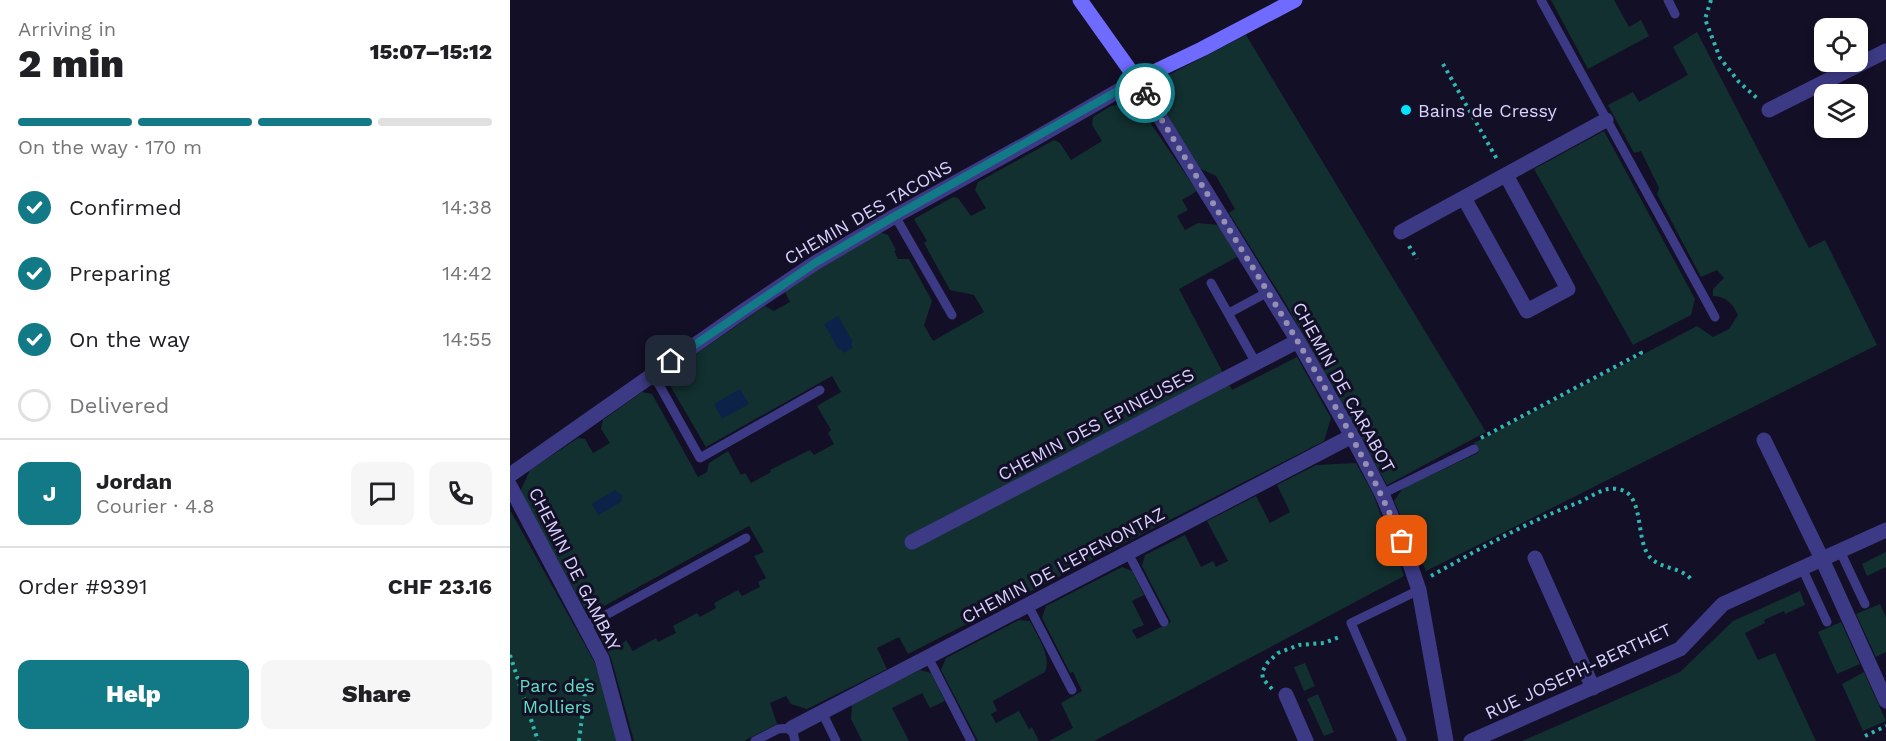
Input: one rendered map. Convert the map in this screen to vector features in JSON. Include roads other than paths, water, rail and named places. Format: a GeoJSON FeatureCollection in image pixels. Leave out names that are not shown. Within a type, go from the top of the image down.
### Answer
{"type":"FeatureCollection","features":[{"type":"Feature","properties":{"kind":"street"},"geometry":{"type":"LineString","coordinates":[[1080,0],[1137,80],[1295,0]]}},
{"type":"Feature","properties":{"kind":"street"},"geometry":{"type":"LineString","coordinates":[[1769,110],[1886,51]]}},
{"type":"Feature","properties":{"kind":"street","name":"CHEMIN DES TACONS"},"geometry":{"type":"LineString","coordinates":[[510,475],[815,263],[1137,80]]}},
{"type":"Feature","properties":{"kind":"street","name":"CHEMIN DE CARABOT"},"geometry":{"type":"LineString","coordinates":[[1137,80],[1298,341],[1382,494],[1419,590],[1446,741]]}},
{"type":"Feature","properties":{"kind":"street"},"geometry":{"type":"LineString","coordinates":[[1401,232],[1606,120]]}},
{"type":"Feature","properties":{"kind":"street"},"geometry":{"type":"LineString","coordinates":[[1464,198],[1527,311],[1568,289],[1506,175]]}},
{"type":"Feature","properties":{"kind":"street","name":"CHEMIN DES EPINEUSES"},"geometry":{"type":"LineString","coordinates":[[912,542],[1298,341]]}},
{"type":"Feature","properties":{"kind":"street","name":"CHEMIN DE L'EPENONTAZ"},"geometry":{"type":"LineString","coordinates":[[793,735],[822,712],[1352,436]]}},
{"type":"Feature","properties":{"kind":"street"},"geometry":{"type":"LineString","coordinates":[[1764,440],[1822,559],[1886,701]]}},
{"type":"Feature","properties":{"kind":"street","name":"CHEMIN DE GAMBAY"},"geometry":{"type":"LineString","coordinates":[[510,486],[602,659],[624,741]]}},
{"type":"Feature","properties":{"kind":"street","name":"RUE JOSEPH-BERTHET"},"geometry":{"type":"LineString","coordinates":[[1471,741],[1680,649],[1723,604],[1886,530]]}},
{"type":"Feature","properties":{"kind":"street"},"geometry":{"type":"LineString","coordinates":[[1535,558],[1593,688]]}},
{"type":"Feature","properties":{"kind":"street"},"geometry":{"type":"LineString","coordinates":[[1286,695],[1306,741]]}},
{"type":"Feature","properties":{"kind":"lane"},"geometry":{"type":"LineString","coordinates":[[1541,0],[1715,317]]}},
{"type":"Feature","properties":{"kind":"lane"},"geometry":{"type":"LineString","coordinates":[[1668,0],[1675,14]]}},
{"type":"Feature","properties":{"kind":"lane"},"geometry":{"type":"LineString","coordinates":[[895,216],[952,315]]}},
{"type":"Feature","properties":{"kind":"lane"},"geometry":{"type":"LineString","coordinates":[[1211,282],[1256,363]]}},
{"type":"Feature","properties":{"kind":"lane"},"geometry":{"type":"LineString","coordinates":[[1229,314],[1268,292]]}},
{"type":"Feature","properties":{"kind":"lane"},"geometry":{"type":"LineString","coordinates":[[653,374],[700,458],[820,390]]}},
{"type":"Feature","properties":{"kind":"lane"},"geometry":{"type":"LineString","coordinates":[[1382,494],[1474,449]]}},
{"type":"Feature","properties":{"kind":"lane"},"geometry":{"type":"LineString","coordinates":[[584,627],[746,538]]}},
{"type":"Feature","properties":{"kind":"lane"},"geometry":{"type":"LineString","coordinates":[[1840,551],[1865,604]]}},
{"type":"Feature","properties":{"kind":"lane"},"geometry":{"type":"LineString","coordinates":[[1128,552],[1164,622]]}},
{"type":"Feature","properties":{"kind":"lane"},"geometry":{"type":"LineString","coordinates":[[1802,568],[1827,622]]}},
{"type":"Feature","properties":{"kind":"lane"},"geometry":{"type":"LineString","coordinates":[[1402,740],[1351,623],[1419,590]]}},
{"type":"Feature","properties":{"kind":"lane"},"geometry":{"type":"LineString","coordinates":[[1028,605],[1072,690]]}},
{"type":"Feature","properties":{"kind":"lane"},"geometry":{"type":"LineString","coordinates":[[928,657],[971,741]]}},
{"type":"Feature","properties":{"kind":"lane"},"geometry":{"type":"LineString","coordinates":[[822,712],[836,741]]}},
{"type":"Feature","properties":{"kind":"lane"},"geometry":{"type":"LineString","coordinates":[[755,741],[778,729],[793,735]]}},
{"type":"Feature","properties":{"kind":"water"},"geometry":{"type":"Polygon","coordinates":[[[838,316],[853,342],[851,344],[853,348],[843,353],[824,324],[838,316]]]}},
{"type":"Feature","properties":{"kind":"water"},"geometry":{"type":"Polygon","coordinates":[[[740,389],[749,404],[722,419],[714,404],[740,389]]]}},
{"type":"Feature","properties":{"kind":"water"},"geometry":{"type":"Polygon","coordinates":[[[615,490],[622,495],[621,502],[598,515],[592,504],[615,490]]]}},
{"type":"Feature","properties":{"kind":"place","name":"Bains de Cressy"},"geometry":{"type":"Point","coordinates":[1406,110]}},
{"type":"Feature","properties":{"kind":"park label","name":"Parc des Molliers"},"geometry":{"type":"Point","coordinates":[557,695]}}]}
